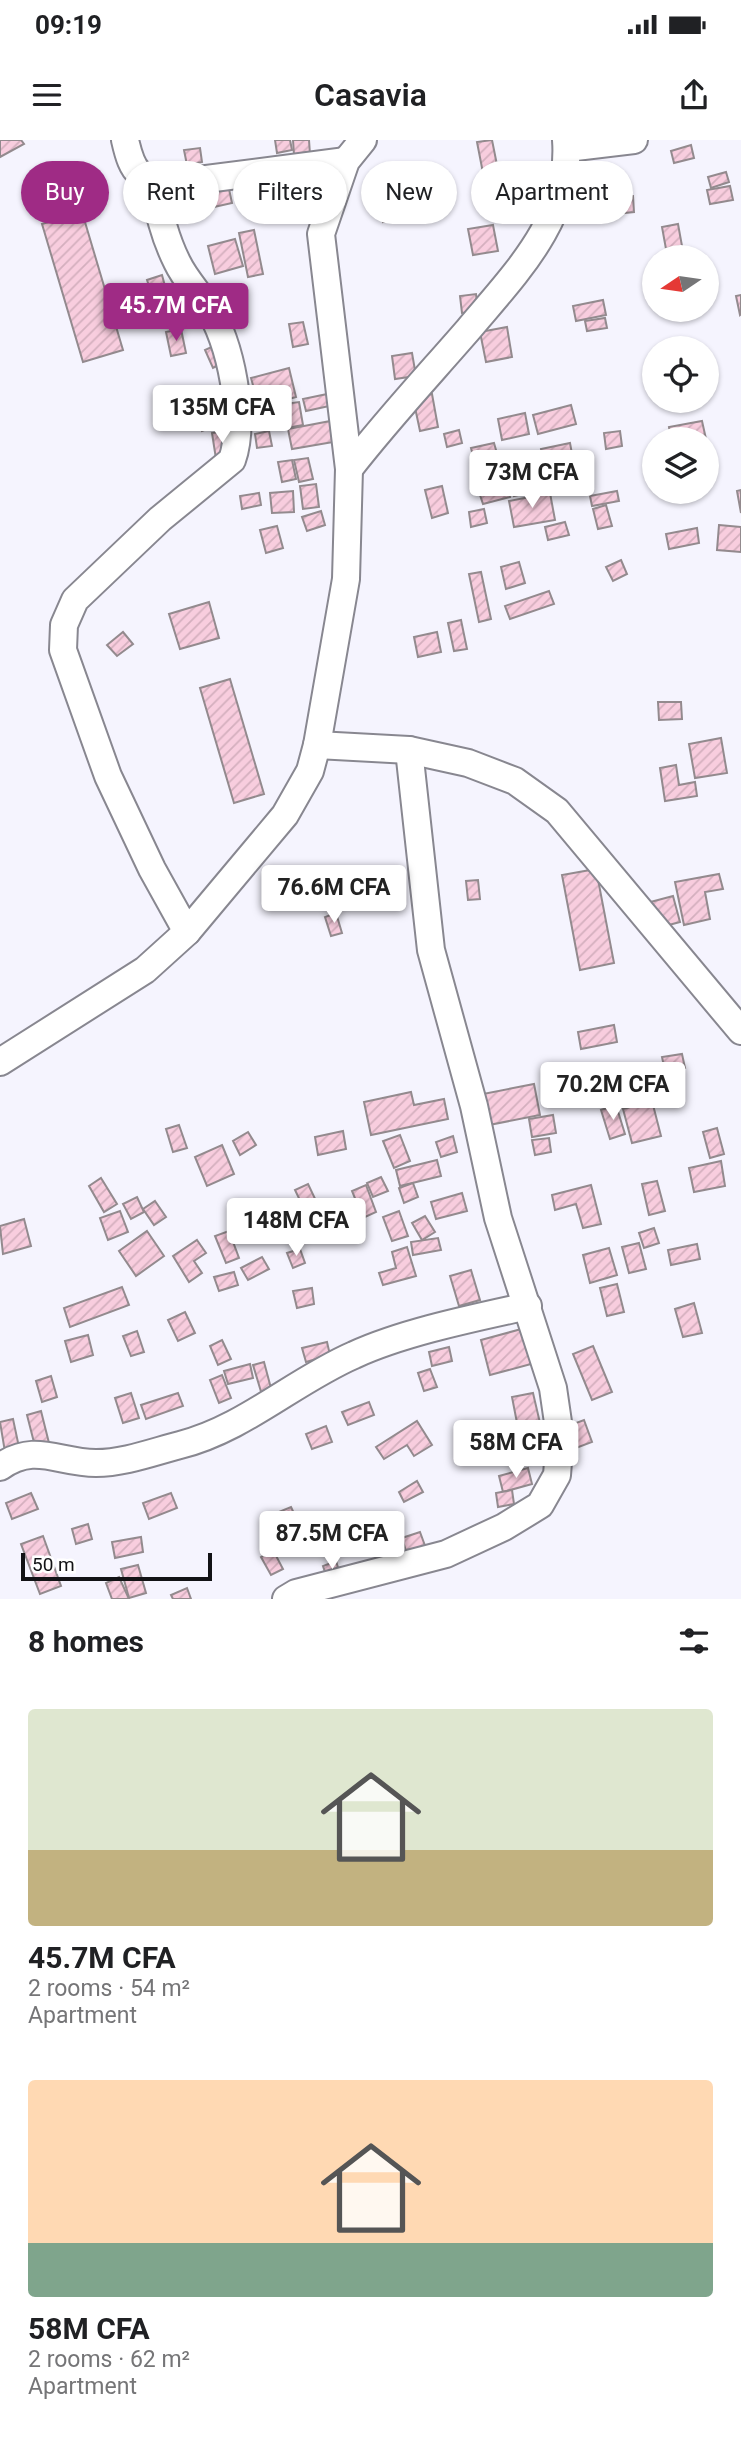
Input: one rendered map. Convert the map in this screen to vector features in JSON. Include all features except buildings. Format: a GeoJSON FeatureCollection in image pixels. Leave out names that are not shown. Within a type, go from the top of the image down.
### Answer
{"type":"FeatureCollection","features":[{"type":"Feature","properties":{"kind":"street"},"geometry":{"type":"LineString","coordinates":[[125,140],[129,161]]}},
{"type":"Feature","properties":{"kind":"street"},"geometry":{"type":"LineString","coordinates":[[0,1062],[145,970],[187,932],[285,815],[310,771],[317,746],[346,579],[349,469],[321,234],[345,160],[363,140]]}},
{"type":"Feature","properties":{"kind":"street"},"geometry":{"type":"LineString","coordinates":[[349,469],[385,422],[526,263],[552,217],[564,179],[567,144],[634,140]]}},
{"type":"Feature","properties":{"kind":"street"},"geometry":{"type":"LineString","coordinates":[[219,177],[345,160]]}},
{"type":"Feature","properties":{"kind":"street"},"geometry":{"type":"LineString","coordinates":[[162,224],[177,264],[192,289],[207,306],[223,336],[233,379],[237,446],[232,460],[160,519],[75,600],[64,625],[63,650],[108,776],[152,869],[187,932]]}},
{"type":"Feature","properties":{"kind":"street"},"geometry":{"type":"LineString","coordinates":[[317,746],[409,750],[468,763],[515,781],[557,811],[741,1031]]}},
{"type":"Feature","properties":{"kind":"street"},"geometry":{"type":"LineString","coordinates":[[286,1599],[296,1593],[446,1554],[504,1527],[540,1505],[556,1475],[560,1436],[553,1388],[498,1218],[474,1106],[431,950],[409,750]]}},
{"type":"Feature","properties":{"kind":"street"},"geometry":{"type":"LineString","coordinates":[[0,1467],[16,1456],[44,1453],[72,1461],[99,1463],[186,1444],[235,1424],[355,1354],[528,1306]]}}]}
